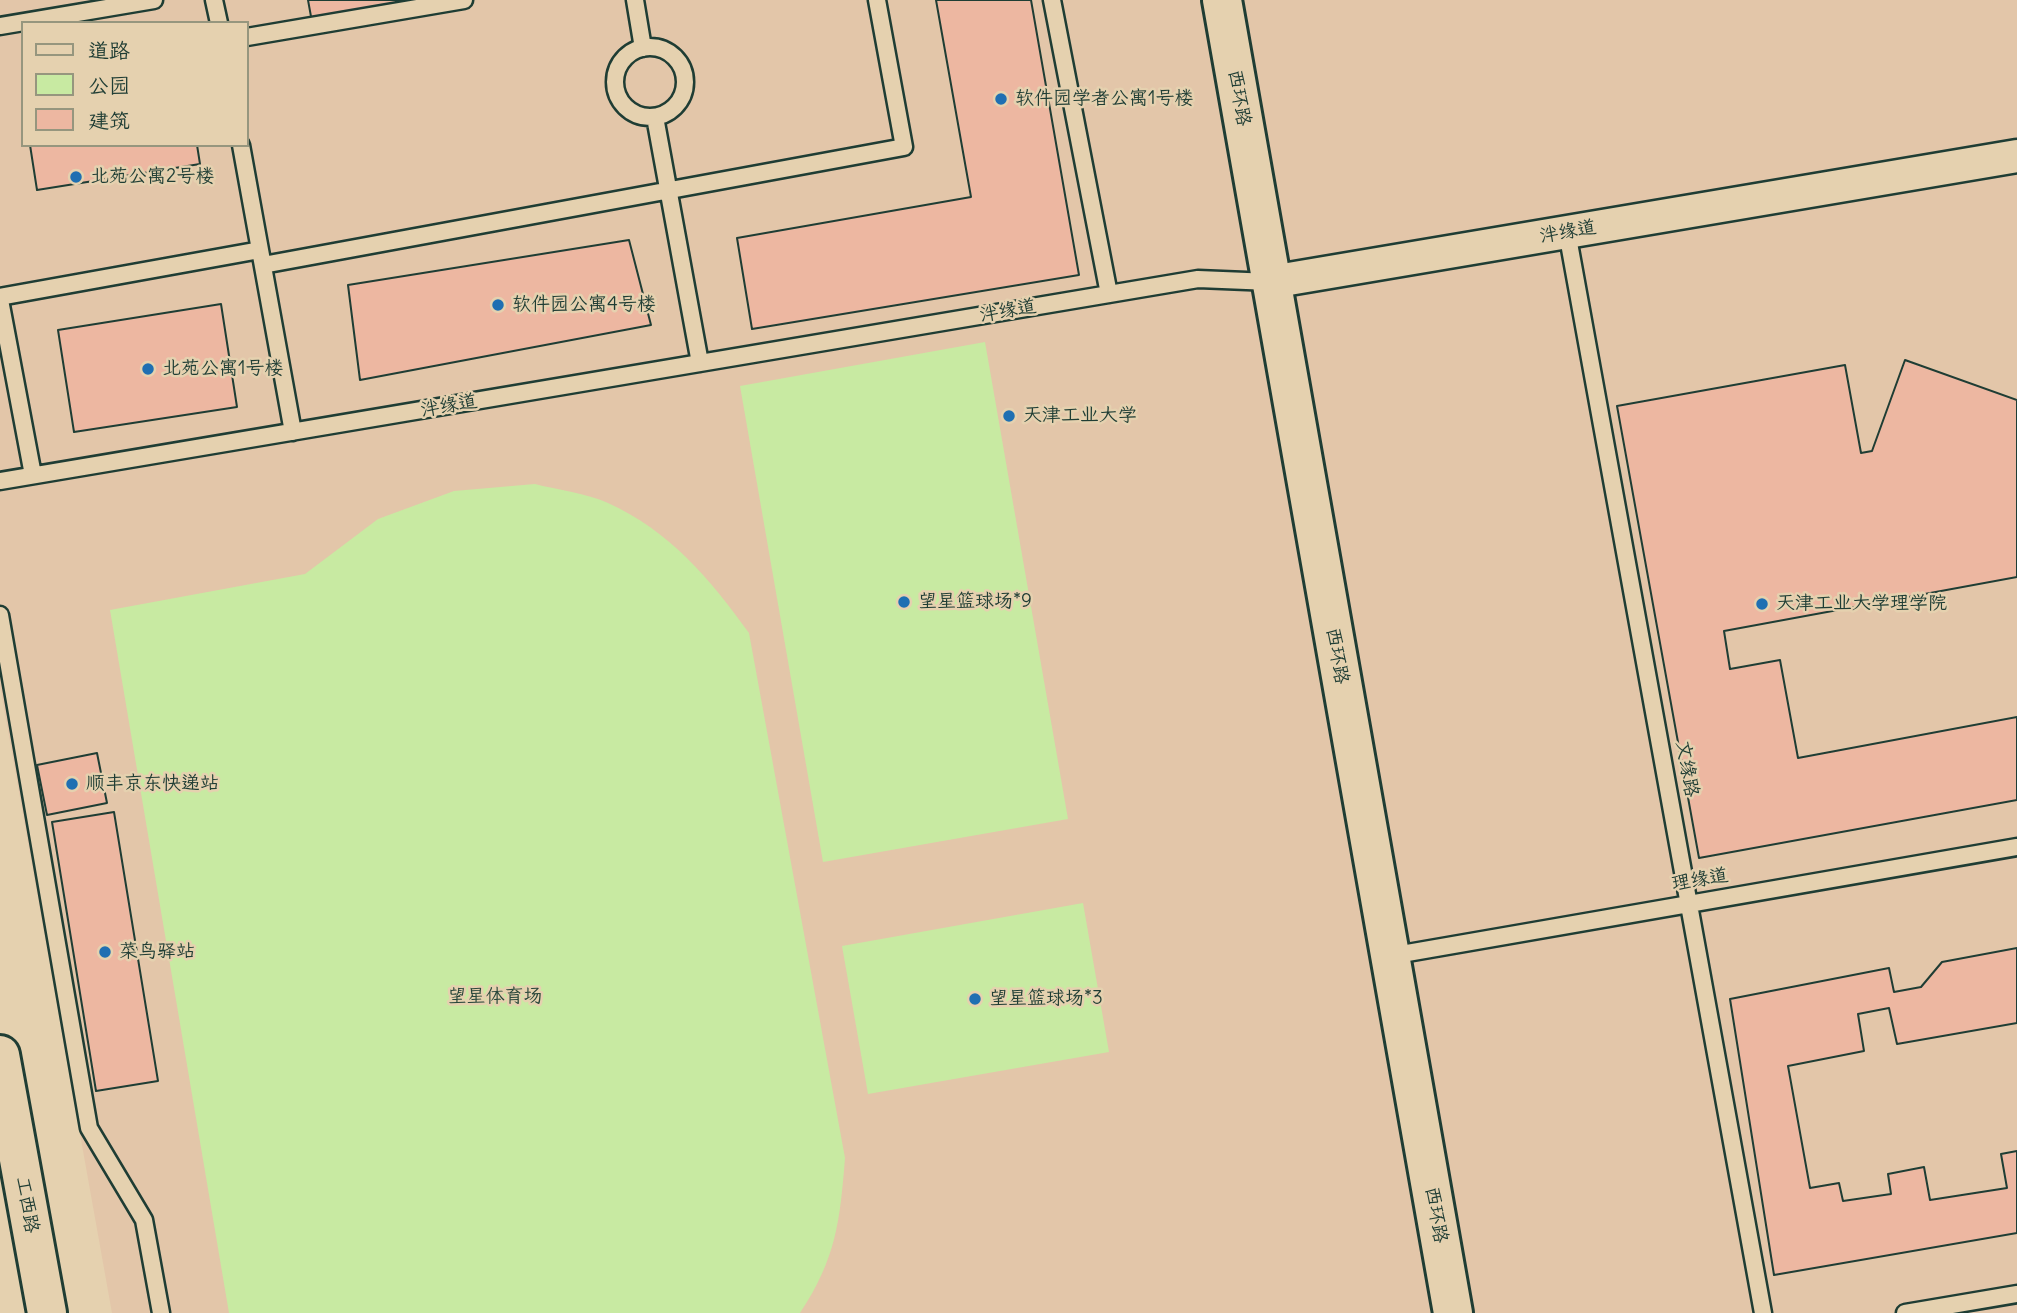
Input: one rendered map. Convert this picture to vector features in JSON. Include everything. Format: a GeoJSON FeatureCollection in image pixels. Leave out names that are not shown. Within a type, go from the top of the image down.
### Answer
{"type":"FeatureCollection","features":[{"type":"Feature","properties":{"kind":"street","name":"西环路"},"geometry":{"type":"LineString","coordinates":[[1222,0],[1453,1313]]}},
{"type":"Feature","properties":{"kind":"street","name":"泮缘道"},"geometry":{"type":"LineString","coordinates":[[1271,282],[2017,156]]}},
{"type":"Feature","properties":{"kind":"street","name":"工西路"},"geometry":{"type":"LineString","coordinates":[[0,1055],[47,1313]]}},
{"type":"Feature","properties":{"kind":"lane"},"geometry":{"type":"LineString","coordinates":[[30,21],[155,0]]}},
{"type":"Feature","properties":{"kind":"lane"},"geometry":{"type":"LineString","coordinates":[[214,0],[219,21]]}},
{"type":"Feature","properties":{"kind":"lane"},"geometry":{"type":"LineString","coordinates":[[248,37],[464,0]]}},
{"type":"Feature","properties":{"kind":"lane"},"geometry":{"type":"LineString","coordinates":[[635,0],[643,48]]}},
{"type":"Feature","properties":{"kind":"lane"},"geometry":{"type":"LineString","coordinates":[[33,475],[0,298],[669,191],[904,148],[877,0]]}},
{"type":"Feature","properties":{"kind":"lane"},"geometry":{"type":"LineString","coordinates":[[1052,0],[1109,295]]}},
{"type":"Feature","properties":{"kind":"lane"},"geometry":{"type":"LineString","coordinates":[[0,26],[21,22]]}},
{"type":"Feature","properties":{"kind":"lane"},"geometry":{"type":"LineString","coordinates":[[654,47],[674,57],[685,76],[682,98],[666,114],[655,117],[632,113],[617,94],[617,71],[632,52],[643,48],[654,47]]}},
{"type":"Feature","properties":{"kind":"lane"},"geometry":{"type":"LineString","coordinates":[[655,117],[700,363]]}},
{"type":"Feature","properties":{"kind":"lane"},"geometry":{"type":"LineString","coordinates":[[241,147],[293,432]]}},
{"type":"Feature","properties":{"kind":"lane","name":"文缘路"},"geometry":{"type":"LineString","coordinates":[[1567,232],[1763,1313]]}},
{"type":"Feature","properties":{"kind":"lane","name":"泮缘道"},"geometry":{"type":"LineString","coordinates":[[0,481],[1198,279],[1271,282]]}},
{"type":"Feature","properties":{"kind":"lane"},"geometry":{"type":"LineString","coordinates":[[0,615],[89,1128],[144,1220],[161,1313]]}},
{"type":"Feature","properties":{"kind":"lane","name":"理缘道"},"geometry":{"type":"LineString","coordinates":[[1390,956],[2017,847]]}},
{"type":"Feature","properties":{"kind":"lane"},"geometry":{"type":"LineString","coordinates":[[1905,1313],[2017,1294]]}},
{"type":"Feature","properties":{"kind":"shaded area","name":"天津工业大学"},"geometry":{"type":"Polygon","coordinates":[[[0,0],[2017,0],[2017,1313],[112,1313],[0,686],[0,0]]]}},
{"type":"Feature","properties":{"kind":"green space","name":"望星篮球场*9"},"geometry":{"type":"Polygon","coordinates":[[[985,342],[1068,819],[823,862],[740,386],[985,342]]]}},
{"type":"Feature","properties":{"kind":"green space","name":"望星体育场"},"geometry":{"type":"Polygon","coordinates":[[[535,484],[608,503],[651,528],[670,542],[704,576],[749,633],[845,1158],[838,1220],[829,1257],[800,1313],[229,1313],[110,610],[305,574],[378,519],[454,491],[535,484]]]}},
{"type":"Feature","properties":{"kind":"green space","name":"望星篮球场*3"},"geometry":{"type":"Polygon","coordinates":[[[1083,903],[1109,1052],[868,1094],[842,946],[1083,903]]]}},
{"type":"Feature","properties":{"kind":"building"},"geometry":{"type":"Polygon","coordinates":[[[308,0],[437,0],[312,22],[308,0]]]}},
{"type":"Feature","properties":{"kind":"building","name":"软件园学者公寓1号楼"},"geometry":{"type":"Polygon","coordinates":[[[936,0],[1031,0],[1079,275],[752,329],[737,238],[971,197],[936,0]]]}},
{"type":"Feature","properties":{"kind":"building","name":"北苑公寓2号楼"},"geometry":{"type":"Polygon","coordinates":[[[30,147],[197,147],[200,164],[37,190],[30,147]]]}},
{"type":"Feature","properties":{"kind":"building","name":"软件园公寓4号楼"},"geometry":{"type":"Polygon","coordinates":[[[629,240],[651,325],[360,380],[348,285],[629,240]]]}},
{"type":"Feature","properties":{"kind":"building","name":"北苑公寓1号楼"},"geometry":{"type":"Polygon","coordinates":[[[221,304],[237,407],[74,432],[58,330],[221,304]]]}},
{"type":"Feature","properties":{"kind":"building","name":"天津工业大学理学院"},"geometry":{"type":"Polygon","coordinates":[[[1905,360],[2017,400],[2017,577],[1724,631],[1730,669],[1780,660],[1798,758],[2017,717],[2017,800],[1699,858],[1617,406],[1845,365],[1861,453],[1872,451],[1905,360]]]}},
{"type":"Feature","properties":{"kind":"building","name":"顺丰京东快递站"},"geometry":{"type":"Polygon","coordinates":[[[97,753],[107,803],[47,815],[37,765],[97,753]]]}},
{"type":"Feature","properties":{"kind":"building","name":"菜鸟驿站"},"geometry":{"type":"Polygon","coordinates":[[[114,812],[158,1081],[96,1091],[52,822],[114,812]]]}},
{"type":"Feature","properties":{"kind":"building"},"geometry":{"type":"Polygon","coordinates":[[[2017,948],[2017,1023],[1897,1044],[1889,1008],[1858,1014],[1864,1051],[1788,1066],[1810,1188],[1839,1183],[1843,1201],[1891,1194],[1888,1174],[1924,1167],[1930,1200],[2007,1188],[2001,1154],[2017,1151],[2017,1233],[1774,1275],[1730,999],[1889,968],[1894,992],[1921,987],[1942,962],[2017,948]]]}},
{"type":"Feature","properties":{"kind":"place","name":"软件园学者公寓1号楼"},"geometry":{"type":"Point","coordinates":[1001,99]}},
{"type":"Feature","properties":{"kind":"place","name":"北苑公寓2号楼"},"geometry":{"type":"Point","coordinates":[76,177]}},
{"type":"Feature","properties":{"kind":"place","name":"软件园公寓4号楼"},"geometry":{"type":"Point","coordinates":[498,305]}},
{"type":"Feature","properties":{"kind":"place","name":"北苑公寓1号楼"},"geometry":{"type":"Point","coordinates":[148,369]}},
{"type":"Feature","properties":{"kind":"place","name":"天津工业大学"},"geometry":{"type":"Point","coordinates":[1009,416]}},
{"type":"Feature","properties":{"kind":"place","name":"望星篮球场*9"},"geometry":{"type":"Point","coordinates":[904,602]}},
{"type":"Feature","properties":{"kind":"place","name":"天津工业大学理学院"},"geometry":{"type":"Point","coordinates":[1762,604]}},
{"type":"Feature","properties":{"kind":"place","name":"顺丰京东快递站"},"geometry":{"type":"Point","coordinates":[72,784]}},
{"type":"Feature","properties":{"kind":"place","name":"菜鸟驿站"},"geometry":{"type":"Point","coordinates":[105,952]}},
{"type":"Feature","properties":{"kind":"place","name":"望星篮球场*3"},"geometry":{"type":"Point","coordinates":[975,999]}}]}
